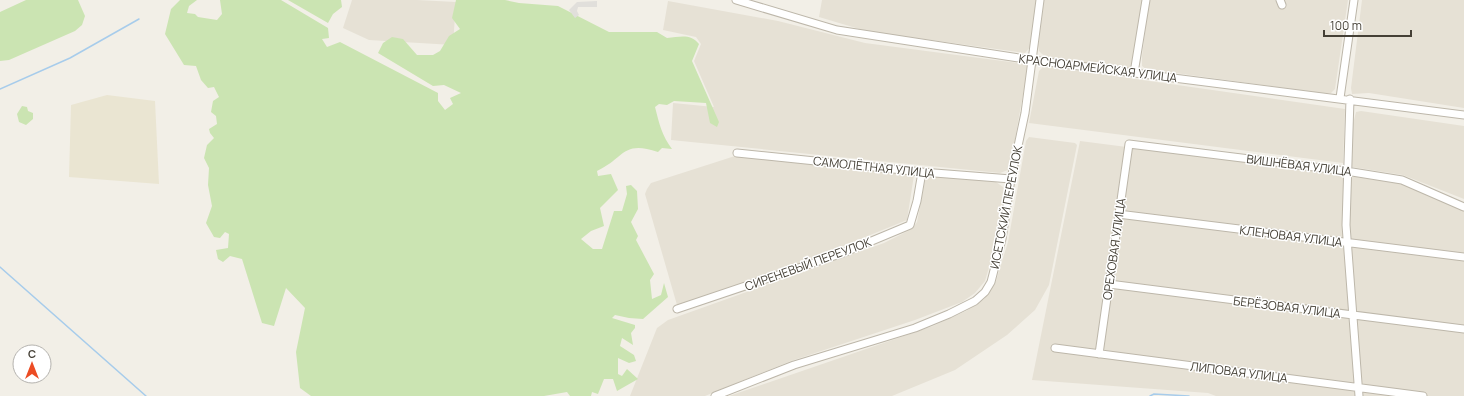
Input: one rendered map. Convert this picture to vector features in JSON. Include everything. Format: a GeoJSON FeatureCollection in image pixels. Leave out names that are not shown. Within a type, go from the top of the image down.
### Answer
{"type":"FeatureCollection","features":[{"type":"Feature","properties":{"kind":"street","name":"КРАСНОАРМЕЙСКАЯ УЛИЦА"},"geometry":{"type":"LineString","coordinates":[[736,0],[837,30],[1032,60],[1350,99],[1464,115]]}},
{"type":"Feature","properties":{"kind":"street","name":"ИСЕТСКИЙ ПЕРЕУЛОК"},"geometry":{"type":"LineString","coordinates":[[715,396],[794,365],[915,328],[949,314],[975,300],[985,292],[991,282],[1002,239],[1011,179],[1025,113],[1040,0]]}},
{"type":"Feature","properties":{"kind":"street"},"geometry":{"type":"LineString","coordinates":[[1134,73],[1146,0]]}},
{"type":"Feature","properties":{"kind":"street"},"geometry":{"type":"LineString","coordinates":[[1340,98],[1354,0]]}},
{"type":"Feature","properties":{"kind":"street"},"geometry":{"type":"LineString","coordinates":[[1350,99],[1346,171],[1347,243],[1354,315],[1359,396]]}},
{"type":"Feature","properties":{"kind":"street","name":"ВИШНЁВАЯ УЛИЦА"},"geometry":{"type":"LineString","coordinates":[[1128,144],[1346,171],[1402,180],[1464,207]]}},
{"type":"Feature","properties":{"kind":"street","name":"ОРЕХОВАЯ УЛИЦА"},"geometry":{"type":"LineString","coordinates":[[1099,354],[1128,144]]}},
{"type":"Feature","properties":{"kind":"street","name":"САМОЛЁТНАЯ УЛИЦА"},"geometry":{"type":"LineString","coordinates":[[737,153],[922,172],[1011,179]]}},
{"type":"Feature","properties":{"kind":"street","name":"СИРЕНЕВЫЙ ПЕРЕУЛОК"},"geometry":{"type":"LineString","coordinates":[[676,309],[843,254],[910,225],[917,201],[922,172]]}},
{"type":"Feature","properties":{"kind":"street","name":"КЛЕНОВАЯ УЛИЦА"},"geometry":{"type":"LineString","coordinates":[[1118,214],[1464,257]]}},
{"type":"Feature","properties":{"kind":"street","name":"БЕРЁЗОВАЯ УЛИЦА"},"geometry":{"type":"LineString","coordinates":[[1109,284],[1464,329]]}},
{"type":"Feature","properties":{"kind":"street","name":"ЛИПОВАЯ УЛИЦА"},"geometry":{"type":"LineString","coordinates":[[1055,348],[1423,396]]}},
{"type":"Feature","properties":{"kind":"shaded area"},"geometry":{"type":"Polygon","coordinates":[[[352,0],[417,0],[456,2],[453,45],[369,40],[343,28],[352,0]]]}},
{"type":"Feature","properties":{"kind":"shaded area"},"geometry":{"type":"Polygon","coordinates":[[[822,0],[1038,0],[1032,45],[1025,53],[866,31],[819,17],[822,0]]]}},
{"type":"Feature","properties":{"kind":"shaded area"},"geometry":{"type":"Polygon","coordinates":[[[1044,0],[1144,0],[1132,67],[1127,69],[1047,57],[1042,54],[1039,51],[1038,45],[1044,0]]]}},
{"type":"Feature","properties":{"kind":"shaded area"},"geometry":{"type":"Polygon","coordinates":[[[1149,0],[1348,0],[1335,89],[1331,93],[1322,93],[1146,69],[1142,66],[1142,56],[1149,0]]]}},
{"type":"Feature","properties":{"kind":"shaded area"},"geometry":{"type":"Polygon","coordinates":[[[1362,0],[1464,0],[1464,108],[1369,93],[1352,94],[1351,88],[1362,0]]]}},
{"type":"Feature","properties":{"kind":"shaded area"},"geometry":{"type":"Polygon","coordinates":[[[597,1],[597,7],[578,7],[577,11],[579,15],[575,18],[569,10],[577,2],[597,1]]]}},
{"type":"Feature","properties":{"kind":"shaded area"},"geometry":{"type":"Polygon","coordinates":[[[668,1],[778,21],[865,43],[1026,64],[1028,67],[1011,161],[1008,170],[1000,173],[671,140],[673,103],[714,107],[694,61],[701,44],[696,37],[663,30],[668,1]]]}},
{"type":"Feature","properties":{"kind":"shaded area"},"geometry":{"type":"Polygon","coordinates":[[[1044,66],[1345,109],[1343,163],[1029,123],[1039,71],[1044,66]]]}},
{"type":"Feature","properties":{"kind":"shaded area"},"geometry":{"type":"Polygon","coordinates":[[[107,95],[155,101],[159,184],[69,177],[71,105],[107,95]]]}},
{"type":"Feature","properties":{"kind":"shaded area"},"geometry":{"type":"Polygon","coordinates":[[[1361,111],[1464,126],[1464,199],[1403,175],[1352,167],[1353,124],[1356,112],[1361,111]]]}},
{"type":"Feature","properties":{"kind":"shaded area"},"geometry":{"type":"Polygon","coordinates":[[[1029,137],[1075,143],[1077,145],[1049,285],[1035,310],[1007,335],[955,370],[892,396],[729,396],[933,326],[966,311],[984,299],[996,281],[1008,242],[1026,141],[1029,137]]]}},
{"type":"Feature","properties":{"kind":"shaded area"},"geometry":{"type":"Polygon","coordinates":[[[1080,141],[1351,176],[1408,185],[1464,211],[1464,396],[1216,396],[1208,393],[1032,380],[1080,141]]]}},
{"type":"Feature","properties":{"kind":"shaded area"},"geometry":{"type":"Polygon","coordinates":[[[735,156],[910,172],[914,175],[907,220],[743,287],[677,305],[645,194],[651,183],[735,156]]]}},
{"type":"Feature","properties":{"kind":"shaded area"},"geometry":{"type":"Polygon","coordinates":[[[932,175],[996,182],[1003,187],[1005,196],[995,247],[985,281],[975,293],[962,302],[915,320],[791,361],[705,396],[630,396],[657,328],[668,320],[884,243],[912,229],[917,222],[925,181],[927,177],[932,175]]]}},
{"type":"Feature","properties":{"kind":"green space"},"geometry":{"type":"Polygon","coordinates":[[[26,0],[78,0],[85,16],[82,25],[75,31],[9,60],[0,61],[0,12],[26,0]]]}},
{"type":"Feature","properties":{"kind":"green space"},"geometry":{"type":"Polygon","coordinates":[[[180,0],[197,0],[189,6],[187,13],[195,14],[198,17],[217,20],[222,14],[220,0],[281,0],[328,28],[329,38],[322,39],[327,47],[340,42],[438,93],[438,101],[445,110],[453,104],[450,98],[461,93],[444,85],[433,86],[378,53],[383,43],[392,37],[403,39],[417,55],[433,55],[440,51],[449,36],[460,29],[452,18],[456,0],[505,0],[519,3],[558,6],[609,32],[657,32],[667,38],[684,36],[692,38],[696,41],[699,44],[692,61],[719,122],[717,127],[710,123],[706,103],[674,101],[667,105],[659,104],[655,107],[663,134],[672,149],[662,148],[658,152],[637,148],[630,149],[597,171],[598,176],[611,174],[618,190],[600,208],[604,226],[591,231],[581,239],[593,249],[602,249],[614,211],[622,211],[627,194],[626,186],[631,185],[637,191],[638,209],[631,222],[638,236],[636,240],[654,274],[650,280],[652,299],[661,295],[664,283],[668,297],[643,319],[615,315],[612,318],[635,325],[635,328],[631,333],[633,345],[622,338],[620,346],[634,355],[636,361],[629,363],[618,358],[618,374],[622,376],[627,369],[638,379],[617,391],[613,379],[604,379],[598,394],[592,392],[591,396],[570,396],[567,392],[544,396],[311,396],[300,388],[296,352],[305,308],[286,288],[274,326],[262,323],[242,259],[230,256],[223,262],[218,259],[216,250],[228,248],[229,234],[225,232],[220,238],[214,237],[206,223],[212,206],[208,185],[209,168],[204,158],[207,145],[214,138],[209,129],[217,124],[216,116],[211,112],[213,101],[219,97],[214,87],[208,88],[201,80],[196,66],[184,65],[165,34],[171,9],[180,0]]]}},
{"type":"Feature","properties":{"kind":"green space"},"geometry":{"type":"Polygon","coordinates":[[[288,0],[341,0],[342,7],[333,14],[328,23],[288,0]]]}},
{"type":"Feature","properties":{"kind":"green space"},"geometry":{"type":"Polygon","coordinates":[[[22,106],[27,107],[28,111],[33,113],[33,119],[26,125],[19,122],[17,114],[22,106]]]}},
{"type":"Feature","properties":{"kind":"waterway"},"geometry":{"type":"LineString","coordinates":[[0,89],[70,58],[139,19]]}},
{"type":"Feature","properties":{"kind":"waterway"},"geometry":{"type":"LineString","coordinates":[[0,267],[146,396]]}},
{"type":"Feature","properties":{"kind":"waterway"},"geometry":{"type":"LineString","coordinates":[[1150,396],[1154,394],[1189,396]]}}]}
